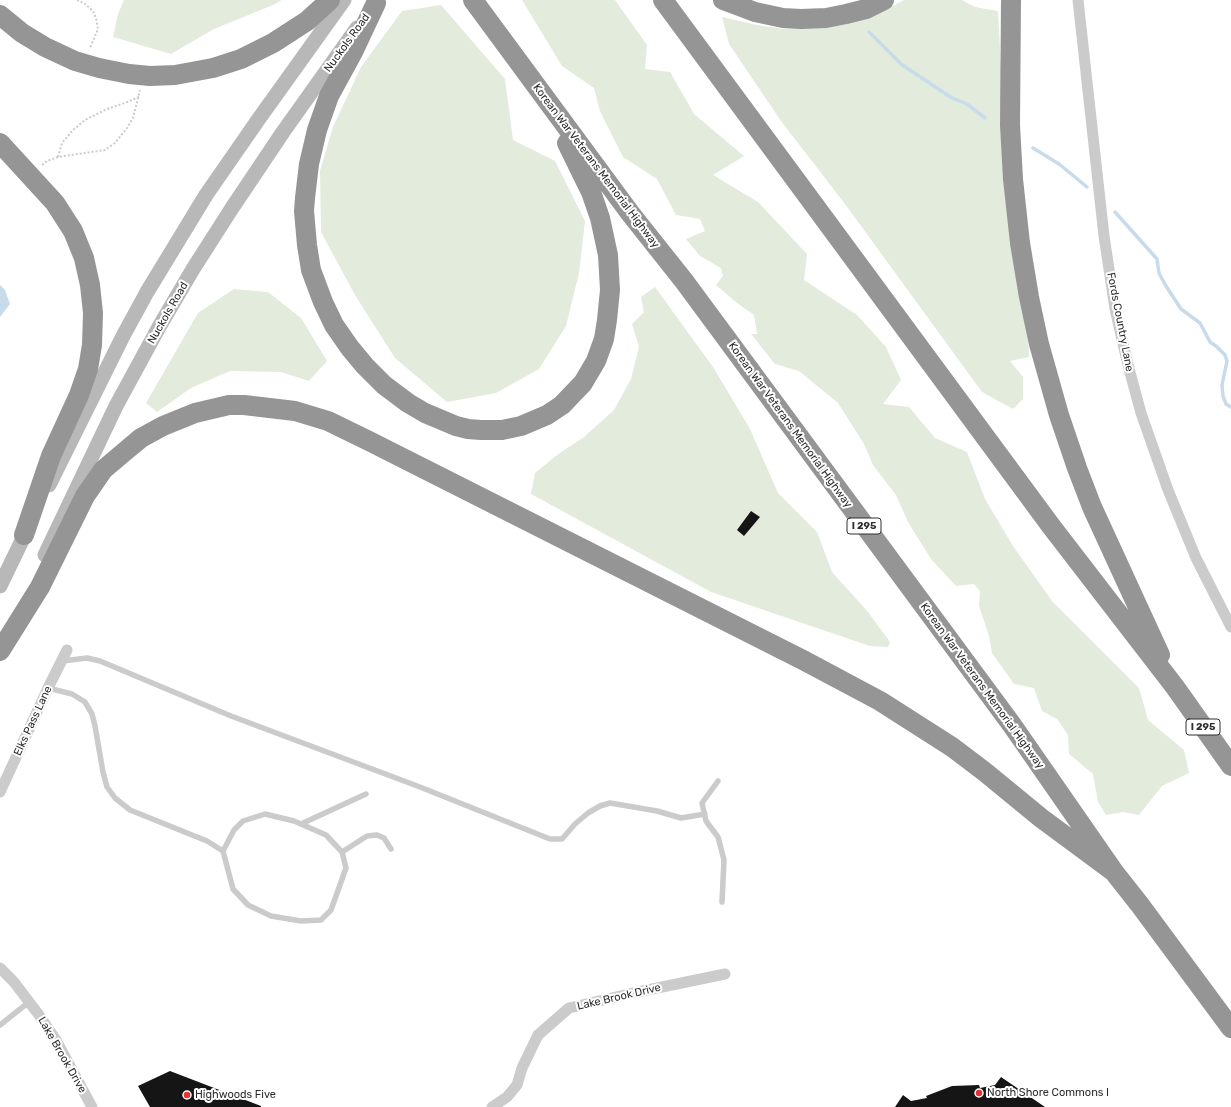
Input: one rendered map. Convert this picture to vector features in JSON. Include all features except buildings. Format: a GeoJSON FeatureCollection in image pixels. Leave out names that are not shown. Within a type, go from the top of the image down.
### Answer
{"type":"FeatureCollection","features":[{"type":"Feature","properties":{"kind":"highway"},"geometry":{"type":"LineString","coordinates":[[0,15],[22,33],[45,47],[82,63],[128,74],[175,75],[198,72],[241,59],[273,43],[301,25],[330,0]]}},
{"type":"Feature","properties":{"kind":"highway","name":"Korean War Veterans Memorial Highway"},"geometry":{"type":"LineString","coordinates":[[473,0],[630,213],[684,281],[1007,718],[1114,872],[1231,1028]]}},
{"type":"Feature","properties":{"kind":"highway","name":"I 295"},"geometry":{"type":"LineString","coordinates":[[663,0],[1046,520],[1175,688],[1231,766]]}},
{"type":"Feature","properties":{"kind":"highway"},"geometry":{"type":"LineString","coordinates":[[723,0],[755,12],[783,18],[801,19],[826,18],[846,14],[866,9],[884,0]]}},
{"type":"Feature","properties":{"kind":"highway"},"geometry":{"type":"LineString","coordinates":[[1011,0],[1010,93],[1014,179],[1020,243],[1039,344],[1059,415],[1092,507],[1175,688]]}},
{"type":"Feature","properties":{"kind":"highway"},"geometry":{"type":"LineString","coordinates":[[377,1],[353,52],[329,96],[317,130],[309,164],[305,198],[307,245],[311,270],[323,302],[334,325],[365,366],[384,385],[408,403],[425,413],[456,426],[481,430],[502,430],[536,421],[562,405],[574,394],[587,378],[601,349],[608,320],[610,290],[608,255],[604,233],[591,192],[567,143],[492,27]]}},
{"type":"Feature","properties":{"kind":"highway"},"geometry":{"type":"LineString","coordinates":[[0,143],[55,203],[73,230],[84,258],[90,285],[93,314],[92,345],[88,369],[79,395],[51,456],[24,535]]}},
{"type":"Feature","properties":{"kind":"highway"},"geometry":{"type":"LineString","coordinates":[[0,650],[40,587],[85,496],[103,470],[122,453],[141,438],[163,426],[196,413],[230,405],[244,405],[295,411],[328,421],[369,441],[803,660],[880,701],[952,747],[1041,818],[1114,872]]}},
{"type":"Feature","properties":{"kind":"main road"},"geometry":{"type":"LineString","coordinates":[[0,586],[123,336],[147,292],[206,195],[344,0]]}},
{"type":"Feature","properties":{"kind":"main road","name":"Nuckols Road"},"geometry":{"type":"LineString","coordinates":[[0,650],[116,406],[159,327],[193,269],[232,208],[283,132],[377,1]]}},
{"type":"Feature","properties":{"kind":"street","name":"Fords Country Lane"},"geometry":{"type":"LineString","coordinates":[[1078,0],[1104,236],[1115,309],[1128,365],[1141,412],[1168,490],[1196,558],[1231,626]]}},
{"type":"Feature","properties":{"kind":"street","name":"Elks Pass Lane"},"geometry":{"type":"LineString","coordinates":[[0,792],[67,650]]}},
{"type":"Feature","properties":{"kind":"street","name":"Lake Brook Drive"},"geometry":{"type":"LineString","coordinates":[[0,968],[14,982],[56,1040],[92,1107]]}},
{"type":"Feature","properties":{"kind":"street","name":"Lake Brook Drive"},"geometry":{"type":"LineString","coordinates":[[492,1107],[507,1097],[517,1085],[522,1068],[538,1035],[569,1008],[726,974]]}},
{"type":"Feature","properties":{"kind":"lane"},"geometry":{"type":"LineString","coordinates":[[62,661],[87,658],[100,661],[230,716],[420,787],[550,839],[562,839],[575,824],[588,813],[600,806],[610,803],[657,811],[681,818],[705,814]]}},
{"type":"Feature","properties":{"kind":"lane"},"geometry":{"type":"LineString","coordinates":[[48,688],[72,694],[85,702],[92,714],[103,772],[108,787],[115,798],[130,810],[208,841],[223,851],[234,889],[248,905],[271,916],[301,921],[321,920],[331,910],[346,868],[342,852],[326,835],[301,824],[265,814],[243,820],[234,830],[223,851]]}},
{"type":"Feature","properties":{"kind":"lane"},"geometry":{"type":"LineString","coordinates":[[718,781],[702,803],[706,821],[718,837],[724,860],[722,902]]}},
{"type":"Feature","properties":{"kind":"lane"},"geometry":{"type":"LineString","coordinates":[[301,824],[366,794]]}},
{"type":"Feature","properties":{"kind":"lane"},"geometry":{"type":"LineString","coordinates":[[342,852],[367,836],[377,835],[384,838],[391,849]]}},
{"type":"Feature","properties":{"kind":"lane"},"geometry":{"type":"LineString","coordinates":[[0,1025],[29,1002]]}},
{"type":"Feature","properties":{"kind":"path"},"geometry":{"type":"LineString","coordinates":[[77,0],[84,3],[93,11],[98,29],[82,63]]}},
{"type":"Feature","properties":{"kind":"path"},"geometry":{"type":"LineString","coordinates":[[29,174],[47,161],[58,157],[105,150],[115,143],[133,118],[143,75]]}},
{"type":"Feature","properties":{"kind":"path"},"geometry":{"type":"LineString","coordinates":[[58,157],[62,143],[73,130],[85,120],[107,109],[139,97]]}},
{"type":"Feature","properties":{"kind":"green space"},"geometry":{"type":"Polygon","coordinates":[[[124,0],[282,0],[214,29],[171,54],[113,37],[118,14],[124,0]]]}},
{"type":"Feature","properties":{"kind":"green space"},"geometry":{"type":"Polygon","coordinates":[[[522,0],[615,0],[647,45],[645,69],[670,72],[694,114],[744,156],[713,175],[758,202],[807,254],[804,280],[857,315],[886,347],[901,380],[883,404],[909,407],[935,438],[967,452],[985,499],[1013,546],[1052,601],[1139,688],[1148,720],[1184,750],[1189,773],[1162,786],[1139,815],[1123,812],[1106,815],[1098,802],[1093,774],[1069,754],[1068,735],[1057,719],[1042,711],[1034,688],[1014,684],[992,653],[989,636],[979,606],[980,591],[974,584],[956,586],[931,559],[908,522],[896,495],[873,465],[864,444],[838,403],[799,371],[775,364],[751,334],[757,334],[754,315],[716,285],[723,276],[721,268],[700,256],[686,239],[705,231],[700,219],[676,215],[657,179],[623,157],[600,111],[594,88],[562,66],[522,0]]]}},
{"type":"Feature","properties":{"kind":"green space"},"geometry":{"type":"Polygon","coordinates":[[[904,0],[962,0],[975,7],[998,11],[1006,162],[1028,328],[1029,357],[1010,361],[1023,377],[1023,399],[1013,409],[982,392],[845,204],[781,121],[729,44],[722,17],[783,29],[833,25],[875,15],[904,0]]]}},
{"type":"Feature","properties":{"kind":"green space"},"geometry":{"type":"Polygon","coordinates":[[[441,5],[505,79],[513,140],[555,161],[585,221],[579,273],[566,326],[539,369],[496,393],[447,402],[395,358],[355,295],[321,232],[320,171],[333,127],[361,67],[402,11],[441,5]]]}},
{"type":"Feature","properties":{"kind":"green space"},"geometry":{"type":"Polygon","coordinates":[[[655,287],[713,367],[750,429],[778,493],[817,532],[832,572],[868,612],[890,642],[888,647],[870,646],[711,592],[531,494],[535,473],[557,455],[584,437],[614,410],[631,379],[639,347],[632,324],[644,312],[641,297],[655,287]]]}},
{"type":"Feature","properties":{"kind":"green space"},"geometry":{"type":"Polygon","coordinates":[[[234,289],[268,292],[301,318],[327,361],[309,381],[281,372],[230,371],[191,388],[157,412],[146,403],[198,313],[234,289]]]}},
{"type":"Feature","properties":{"kind":"water"},"geometry":{"type":"Polygon","coordinates":[[[0,285],[5,290],[10,304],[0,317],[0,285]]]}},
{"type":"Feature","properties":{"kind":"waterway"},"geometry":{"type":"LineString","coordinates":[[869,32],[901,64],[952,98],[967,104],[985,118]]}},
{"type":"Feature","properties":{"kind":"waterway"},"geometry":{"type":"LineString","coordinates":[[1033,148],[1059,164],[1087,187]]}},
{"type":"Feature","properties":{"kind":"waterway"},"geometry":{"type":"LineString","coordinates":[[1115,212],[1157,259],[1159,273],[1181,309],[1200,323],[1210,342],[1225,355],[1227,361],[1222,385],[1223,396],[1226,404],[1231,407]]}},
{"type":"Feature","properties":{"kind":"place","name":"North Shore Commons I"},"geometry":{"type":"Point","coordinates":[979,1093]}},
{"type":"Feature","properties":{"kind":"place","name":"Highwoods Five"},"geometry":{"type":"Point","coordinates":[187,1095]}}]}
